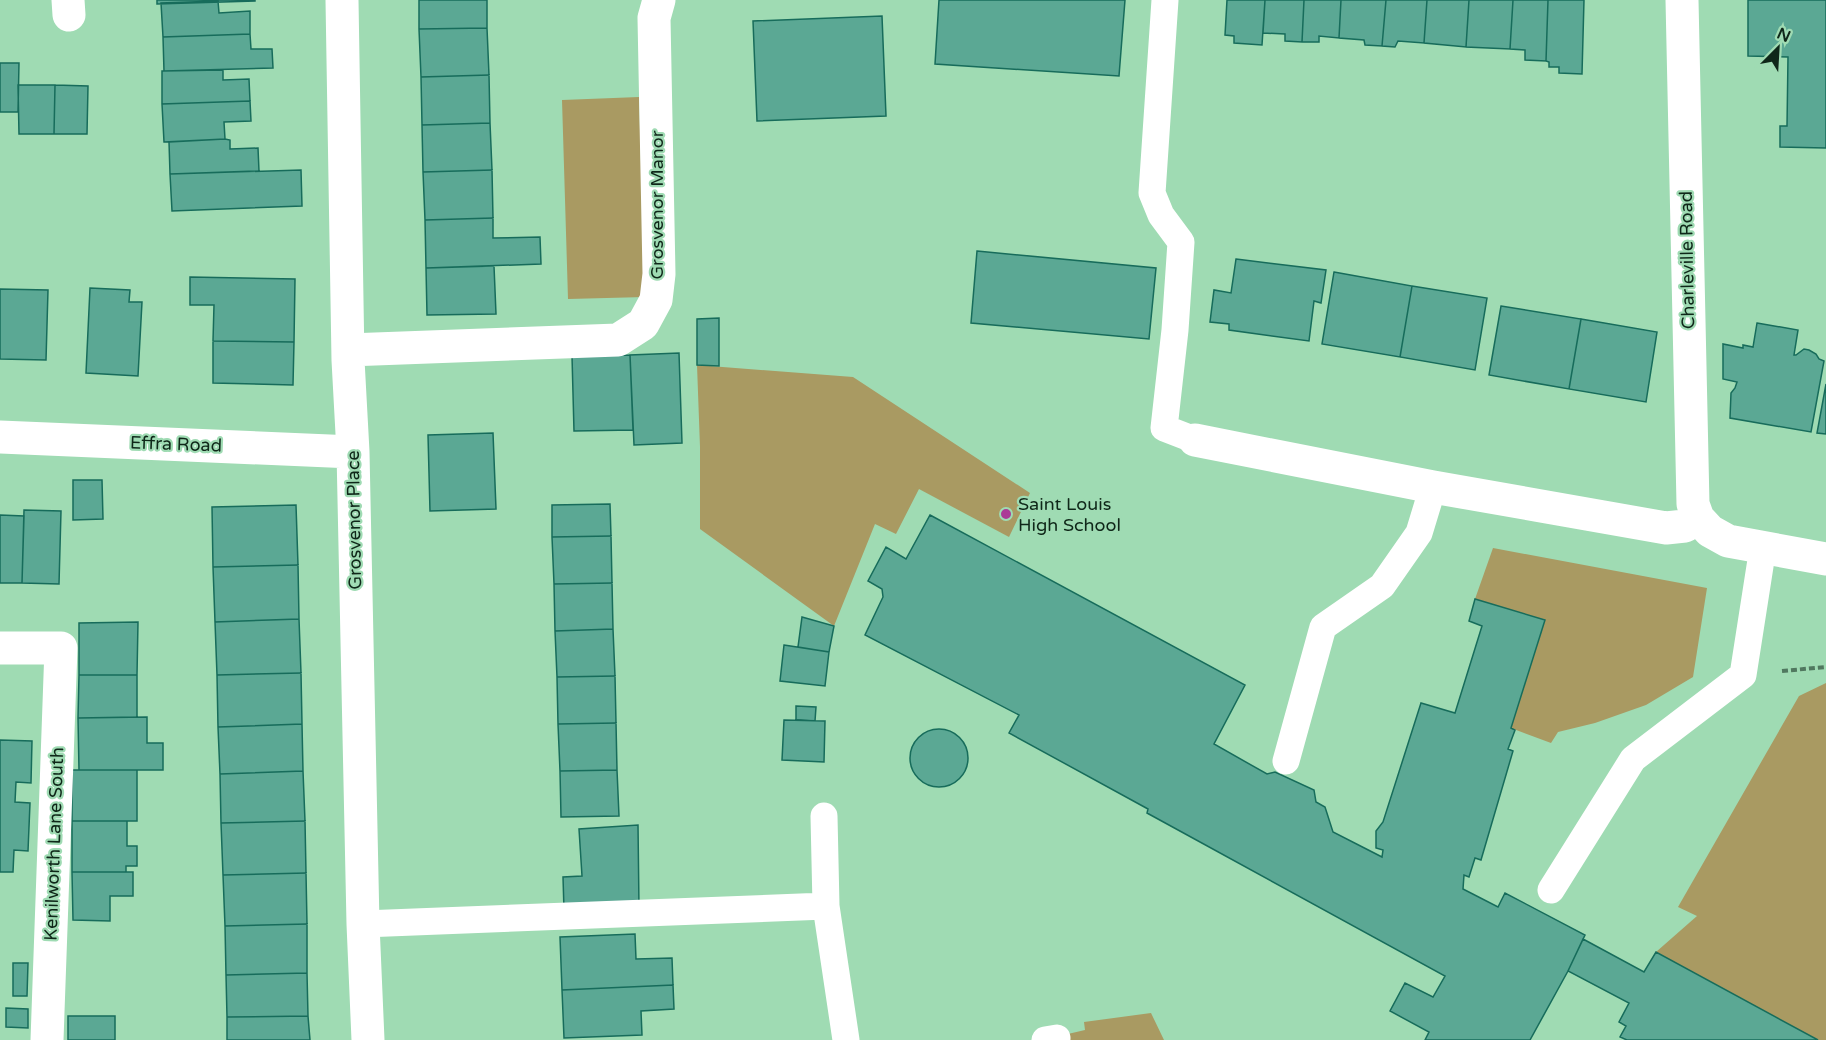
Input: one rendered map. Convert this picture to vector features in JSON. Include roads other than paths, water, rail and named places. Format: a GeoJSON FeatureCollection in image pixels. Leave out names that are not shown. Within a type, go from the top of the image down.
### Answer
{"type":"FeatureCollection","features":[{"type":"Feature","properties":{"kind":"street","name":"Grosvenor Place"},"geometry":{"type":"LineString","coordinates":[[342,0],[348,350],[353,452],[363,924],[368,1040]]}},
{"type":"Feature","properties":{"kind":"street","name":"Grosvenor Manor"},"geometry":{"type":"LineString","coordinates":[[348,350],[618,340],[643,324],[656,300],[659,274],[654,18],[659,0]]}},
{"type":"Feature","properties":{"kind":"street","name":"Charleville Road"},"geometry":{"type":"LineString","coordinates":[[1682,0],[1691,470],[1693,504],[1698,518]]}},
{"type":"Feature","properties":{"kind":"street","name":"Effra Road"},"geometry":{"type":"LineString","coordinates":[[0,437],[353,452]]}},
{"type":"Feature","properties":{"kind":"street"},"geometry":{"type":"LineString","coordinates":[[1195,440],[1433,487],[1666,528],[1685,526],[1698,518],[1710,531],[1728,541],[1826,559]]}},
{"type":"Feature","properties":{"kind":"street","name":"Kenilworth Lane South"},"geometry":{"type":"LineString","coordinates":[[0,648],[61,648],[47,1040]]}},
{"type":"Feature","properties":{"kind":"lane"},"geometry":{"type":"LineString","coordinates":[[1165,0],[1152,193],[1161,215],[1181,242],[1175,330],[1164,428],[1195,440]]}},
{"type":"Feature","properties":{"kind":"lane"},"geometry":{"type":"LineString","coordinates":[[1286,761],[1323,627],[1382,586],[1419,533],[1433,487]]}},
{"type":"Feature","properties":{"kind":"lane"},"geometry":{"type":"LineString","coordinates":[[1551,890],[1633,759],[1743,675],[1763,547]]}},
{"type":"Feature","properties":{"kind":"lane"},"geometry":{"type":"LineString","coordinates":[[824,816],[826,906],[846,1040]]}},
{"type":"Feature","properties":{"kind":"lane"},"geometry":{"type":"LineString","coordinates":[[363,924],[826,906]]}},
{"type":"Feature","properties":{"kind":"place","name":"Saint Louis High School"},"geometry":{"type":"Point","coordinates":[1006,514]}}]}
